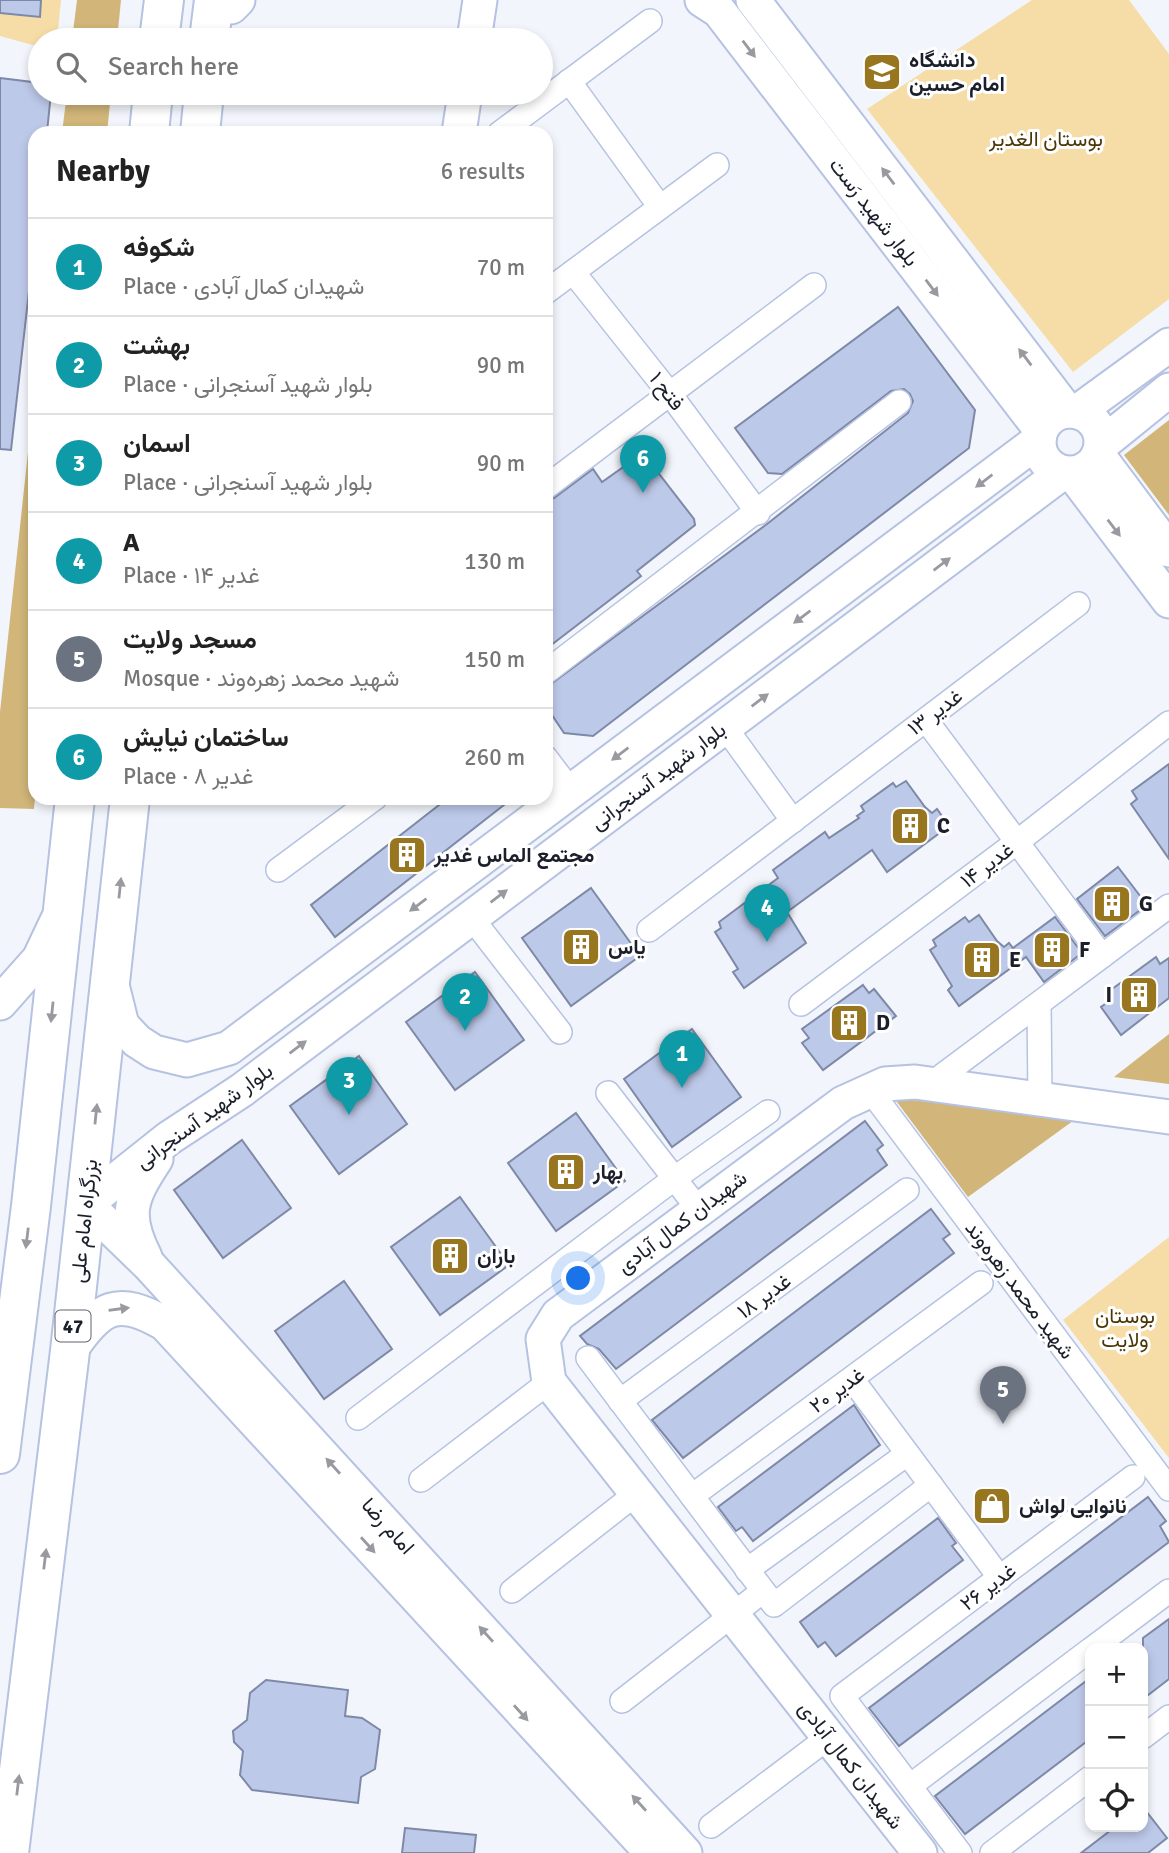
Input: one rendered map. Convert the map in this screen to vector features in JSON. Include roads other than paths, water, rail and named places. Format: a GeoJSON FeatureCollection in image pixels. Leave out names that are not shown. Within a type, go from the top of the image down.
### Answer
{"type":"FeatureCollection","features":[{"type":"Feature","properties":{"kind":"highway"},"geometry":{"type":"LineString","coordinates":[[160,28],[164,0]]}},
{"type":"Feature","properties":{"kind":"highway"},"geometry":{"type":"LineString","coordinates":[[215,28],[229,2]]}},
{"type":"Feature","properties":{"kind":"highway"},"geometry":{"type":"LineString","coordinates":[[150,126],[152,105]]}},
{"type":"Feature","properties":{"kind":"highway"},"geometry":{"type":"LineString","coordinates":[[201,126],[203,105]]}},
{"type":"Feature","properties":{"kind":"highway"},"geometry":{"type":"LineString","coordinates":[[0,1454],[74,805]]}},
{"type":"Feature","properties":{"kind":"highway","name":"بزرگراه امام علی"},"geometry":{"type":"LineString","coordinates":[[9,1853],[70,1351],[129,805]]}},
{"type":"Feature","properties":{"kind":"main road"},"geometry":{"type":"LineString","coordinates":[[476,28],[480,0]]}},
{"type":"Feature","properties":{"kind":"main road","name":"بلوار شهید رَست"},"geometry":{"type":"LineString","coordinates":[[702,0],[719,11],[1056,423]]}},
{"type":"Feature","properties":{"kind":"main road","name":"بلوار شهید رَست"},"geometry":{"type":"LineString","coordinates":[[753,0],[1056,423]]}},
{"type":"Feature","properties":{"kind":"main road"},"geometry":{"type":"LineString","coordinates":[[228,28],[229,2]]}},
{"type":"Feature","properties":{"kind":"main road"},"geometry":{"type":"LineString","coordinates":[[219,126],[222,105]]}},
{"type":"Feature","properties":{"kind":"main road","name":"بلوار شهید آسنجرانی"},"geometry":{"type":"LineString","coordinates":[[553,804],[1056,423],[1107,391],[1169,345]]}},
{"type":"Feature","properties":{"kind":"main road","name":"بلوار شهید آسنجرانی"},"geometry":{"type":"LineString","coordinates":[[86,1204],[169,1138],[242,1090],[725,727],[1084,462],[1138,412],[1169,390]]}},
{"type":"Feature","properties":{"kind":"main road"},"geometry":{"type":"LineString","coordinates":[[1107,391],[1107,408],[1113,414],[1121,418],[1138,412]]}},
{"type":"Feature","properties":{"kind":"main road"},"geometry":{"type":"LineString","coordinates":[[1169,550],[1084,462],[1044,461],[1056,423],[1095,424],[1084,462],[1169,601]]}},
{"type":"Feature","properties":{"kind":"main road","name":"بلوار شهید آسنجرانی"},"geometry":{"type":"LineString","coordinates":[[111,979],[122,1025],[137,1041],[154,1052],[187,1060],[229,1048],[551,805]]}},
{"type":"Feature","properties":{"kind":"main road"},"geometry":{"type":"LineString","coordinates":[[0,1003],[39,959],[63,905]]}},
{"type":"Feature","properties":{"kind":"main road"},"geometry":{"type":"LineString","coordinates":[[229,1048],[216,1066],[214,1083],[222,1090],[242,1090]]}},
{"type":"Feature","properties":{"kind":"main road","name":"شهیدان کمال آبادی"},"geometry":{"type":"LineString","coordinates":[[920,1853],[549,1382],[542,1339],[558,1315],[699,1210],[843,1103],[885,1084],[931,1084],[1169,1117]]}},
{"type":"Feature","properties":{"kind":"main road"},"geometry":{"type":"LineString","coordinates":[[149,1265],[134,1235],[132,1205],[135,1191],[169,1138]]}},
{"type":"Feature","properties":{"kind":"main road","name":"امام رضا"},"geometry":{"type":"LineString","coordinates":[[86,1204],[149,1265],[195,1335],[652,1853]]}},
{"type":"Feature","properties":{"kind":"main road"},"geometry":{"type":"LineString","coordinates":[[0,1303],[10,1375]]}},
{"type":"Feature","properties":{"kind":"main road","name":"امام رضا"},"geometry":{"type":"LineString","coordinates":[[70,1351],[94,1317],[118,1307],[141,1311],[165,1325],[195,1335],[685,1853]]}},
{"type":"Feature","properties":{"kind":"street"},"geometry":{"type":"LineString","coordinates":[[553,93],[650,21]]}},
{"type":"Feature","properties":{"kind":"street"},"geometry":{"type":"LineString","coordinates":[[569,81],[660,207]]}},
{"type":"Feature","properties":{"kind":"street"},"geometry":{"type":"LineString","coordinates":[[509,126],[537,105]]}},
{"type":"Feature","properties":{"kind":"street"},"geometry":{"type":"LineString","coordinates":[[553,287],[717,165]]}},
{"type":"Feature","properties":{"kind":"street","name":"فتح ۱"},"geometry":{"type":"LineString","coordinates":[[573,272],[670,394],[758,513]]}},
{"type":"Feature","properties":{"kind":"street"},"geometry":{"type":"LineString","coordinates":[[553,482],[814,285]]}},
{"type":"Feature","properties":{"kind":"street"},"geometry":{"type":"LineString","coordinates":[[553,667],[758,513],[899,402]]}},
{"type":"Feature","properties":{"kind":"street","name":"غدیر ۱۳"},"geometry":{"type":"LineString","coordinates":[[649,930],[1078,604]]}},
{"type":"Feature","properties":{"kind":"street"},"geometry":{"type":"LineString","coordinates":[[926,720],[1102,956]]}},
{"type":"Feature","properties":{"kind":"street","name":"غدیر ۱۴"},"geometry":{"type":"LineString","coordinates":[[801,1004],[1017,842],[1169,723]]}},
{"type":"Feature","properties":{"kind":"street"},"geometry":{"type":"LineString","coordinates":[[725,727],[793,821]]}},
{"type":"Feature","properties":{"kind":"street"},"geometry":{"type":"LineString","coordinates":[[553,767],[571,790]]}},
{"type":"Feature","properties":{"kind":"street"},"geometry":{"type":"LineString","coordinates":[[278,870],[366,805]]}},
{"type":"Feature","properties":{"kind":"street"},"geometry":{"type":"LineString","coordinates":[[931,1084],[1169,906]]}},
{"type":"Feature","properties":{"kind":"street"},"geometry":{"type":"LineString","coordinates":[[471,917],[560,1032]]}},
{"type":"Feature","properties":{"kind":"street"},"geometry":{"type":"LineString","coordinates":[[1040,1004],[1041,1099]]}},
{"type":"Feature","properties":{"kind":"street","name":"شهید محمد زهره‌وند"},"geometry":{"type":"LineString","coordinates":[[870,1090],[1169,1489]]}},
{"type":"Feature","properties":{"kind":"street"},"geometry":{"type":"LineString","coordinates":[[608,1093],[699,1210]]}},
{"type":"Feature","properties":{"kind":"street"},"geometry":{"type":"LineString","coordinates":[[358,1418],[674,1178],[768,1112]]}},
{"type":"Feature","properties":{"kind":"street","name":"غدیر ۱۸"},"geometry":{"type":"LineString","coordinates":[[620,1401],[906,1190]]}},
{"type":"Feature","properties":{"kind":"street","name":"غدیر ۲۰"},"geometry":{"type":"LineString","coordinates":[[692,1496],[981,1283]]}},
{"type":"Feature","properties":{"kind":"street"},"geometry":{"type":"LineString","coordinates":[[588,1358],[768,1598]]}},
{"type":"Feature","properties":{"kind":"street"},"geometry":{"type":"LineString","coordinates":[[852,1379],[1000,1577]]}},
{"type":"Feature","properties":{"kind":"street"},"geometry":{"type":"LineString","coordinates":[[421,1480],[549,1382]]}},
{"type":"Feature","properties":{"kind":"street"},"geometry":{"type":"LineString","coordinates":[[747,1570],[907,1454]]}},
{"type":"Feature","properties":{"kind":"street","name":"غدیر ۲۶"},"geometry":{"type":"LineString","coordinates":[[910,1786],[842,1696],[1133,1477]]}},
{"type":"Feature","properties":{"kind":"street"},"geometry":{"type":"LineString","coordinates":[[622,1702],[732,1614],[768,1598],[931,1485]]}},
{"type":"Feature","properties":{"kind":"street"},"geometry":{"type":"LineString","coordinates":[[512,1591],[637,1493]]}},
{"type":"Feature","properties":{"kind":"street"},"geometry":{"type":"LineString","coordinates":[[1100,1643],[1169,1591]]}},
{"type":"Feature","properties":{"kind":"street"},"geometry":{"type":"LineString","coordinates":[[960,1853],[910,1786],[1085,1654]]}},
{"type":"Feature","properties":{"kind":"street"},"geometry":{"type":"LineString","coordinates":[[1148,1733],[1169,1717]]}},
{"type":"Feature","properties":{"kind":"street"},"geometry":{"type":"LineString","coordinates":[[712,1826],[829,1737]]}},
{"type":"Feature","properties":{"kind":"street"},"geometry":{"type":"LineString","coordinates":[[992,1853],[1085,1782]]}},
{"type":"Feature","properties":{"kind":"place","name":"دانشگاه امام حسین"},"geometry":{"type":"Point","coordinates":[882,72]}},
{"type":"Feature","properties":{"kind":"place","name":"ساختمان نیایش"},"geometry":{"type":"Point","coordinates":[643,493]}},
{"type":"Feature","properties":{"kind":"place","name":"C"},"geometry":{"type":"Point","coordinates":[910,826]}},
{"type":"Feature","properties":{"kind":"place","name":"مجتمع الماس غدیر"},"geometry":{"type":"Point","coordinates":[407,855]}},
{"type":"Feature","properties":{"kind":"place","name":"G"},"geometry":{"type":"Point","coordinates":[1112,904]}},
{"type":"Feature","properties":{"kind":"place","name":"A"},"geometry":{"type":"Point","coordinates":[767,942]}},
{"type":"Feature","properties":{"kind":"place","name":"یاس"},"geometry":{"type":"Point","coordinates":[581,947]}},
{"type":"Feature","properties":{"kind":"place","name":"F"},"geometry":{"type":"Point","coordinates":[1052,950]}},
{"type":"Feature","properties":{"kind":"place","name":"E"},"geometry":{"type":"Point","coordinates":[982,960]}},
{"type":"Feature","properties":{"kind":"place","name":"I"},"geometry":{"type":"Point","coordinates":[1139,995]}},
{"type":"Feature","properties":{"kind":"place","name":"D"},"geometry":{"type":"Point","coordinates":[849,1023]}},
{"type":"Feature","properties":{"kind":"place","name":"بهشت"},"geometry":{"type":"Point","coordinates":[465,1031]}},
{"type":"Feature","properties":{"kind":"place","name":"شکوفه"},"geometry":{"type":"Point","coordinates":[682,1088]}},
{"type":"Feature","properties":{"kind":"place","name":"اسمان"},"geometry":{"type":"Point","coordinates":[349,1115]}},
{"type":"Feature","properties":{"kind":"place","name":"بهار"},"geometry":{"type":"Point","coordinates":[566,1172]}},
{"type":"Feature","properties":{"kind":"place","name":"باران"},"geometry":{"type":"Point","coordinates":[450,1256]}},
{"type":"Feature","properties":{"kind":"place","name":"مسجد ولایت"},"geometry":{"type":"Point","coordinates":[1003,1424]}},
{"type":"Feature","properties":{"kind":"place","name":"نانوایی لواش"},"geometry":{"type":"Point","coordinates":[992,1506]}},
{"type":"Feature","properties":{"kind":"park label","name":"بوستان الغدیر"},"geometry":{"type":"Point","coordinates":[1046,139]}},
{"type":"Feature","properties":{"kind":"park label","name":"بوستان ولایت"},"geometry":{"type":"Point","coordinates":[1125,1328]}}]}
